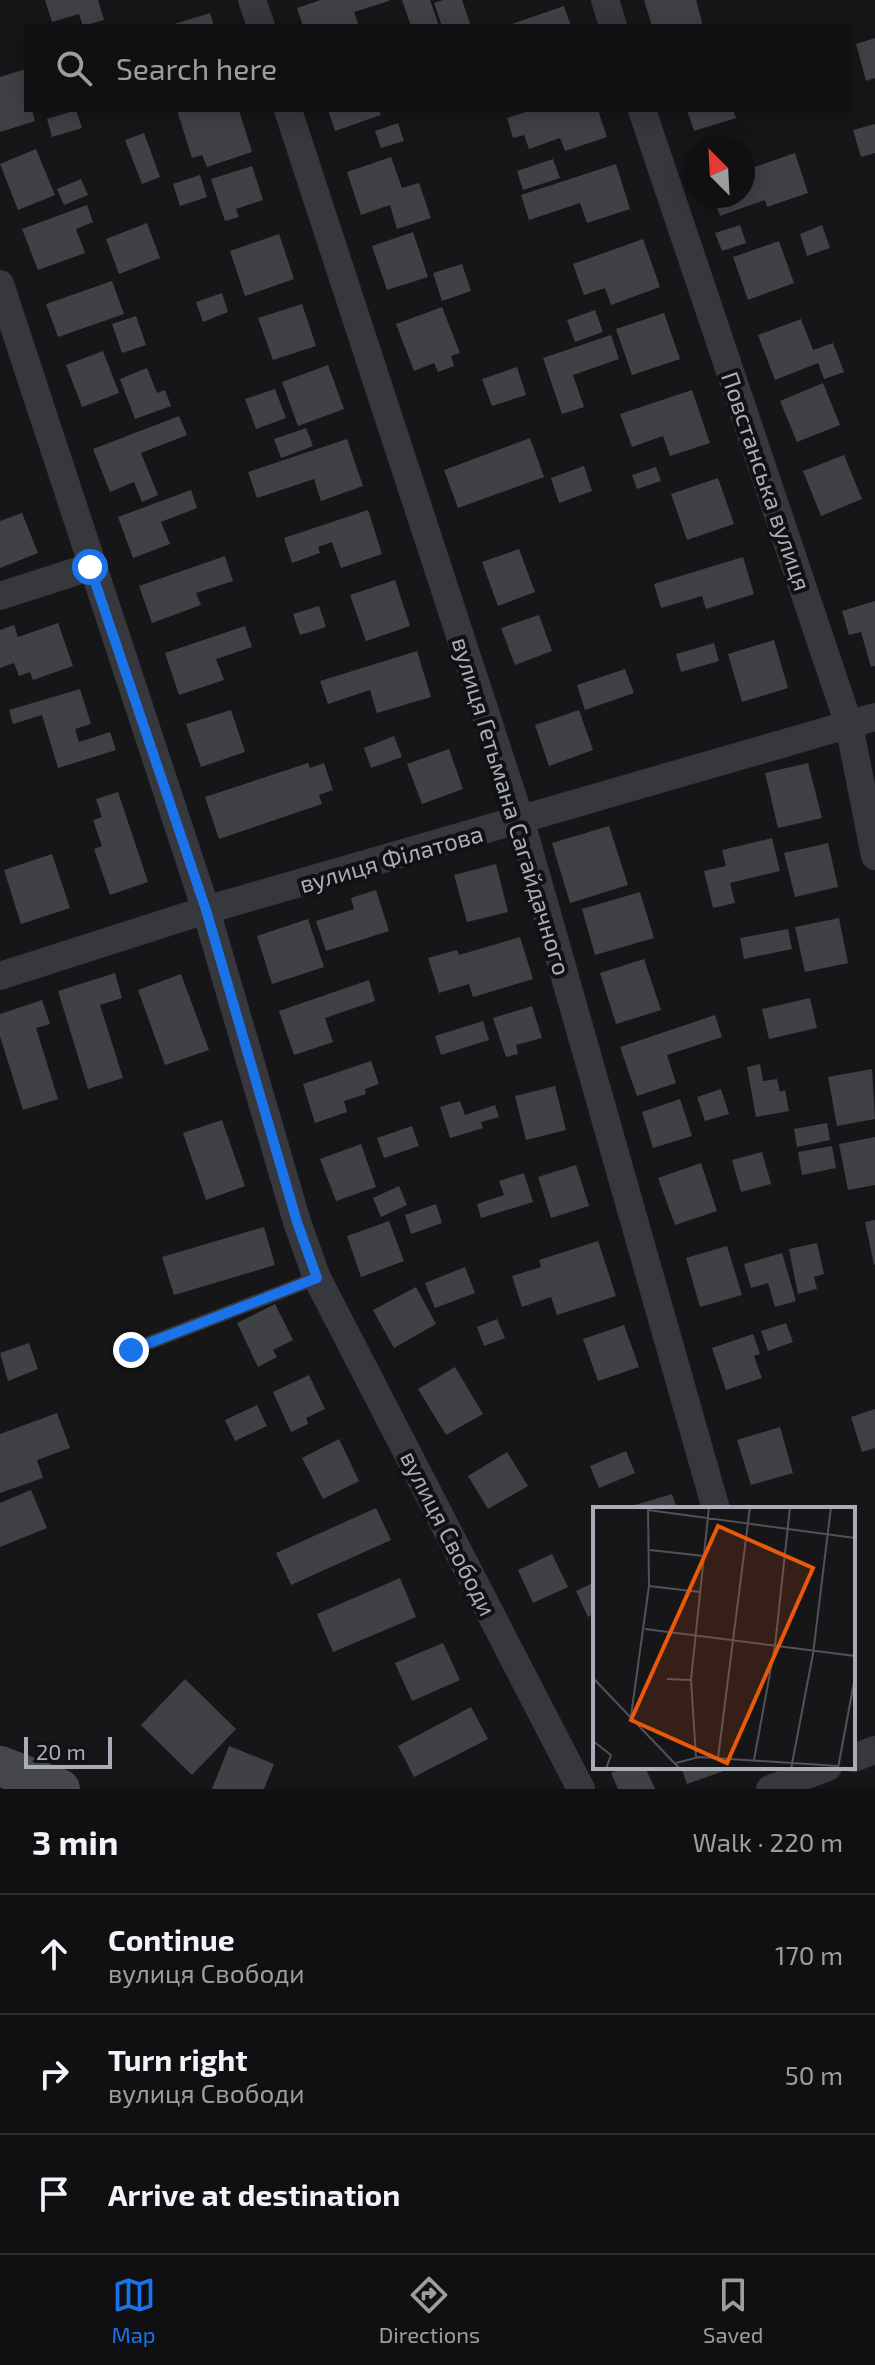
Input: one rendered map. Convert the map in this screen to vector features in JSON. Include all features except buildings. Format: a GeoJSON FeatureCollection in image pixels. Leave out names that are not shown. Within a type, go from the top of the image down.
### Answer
{"type":"FeatureCollection","features":[{"type":"Feature","properties":{"kind":"main road"},"geometry":{"type":"LineString","coordinates":[[0,1766],[60,1789]]}},
{"type":"Feature","properties":{"kind":"street"},"geometry":{"type":"LineString","coordinates":[[252,0],[260,24]]}},
{"type":"Feature","properties":{"kind":"street"},"geometry":{"type":"LineString","coordinates":[[605,0],[612,24]]}},
{"type":"Feature","properties":{"kind":"street","name":"вулиця Гетьмана Сагайдачного"},"geometry":{"type":"LineString","coordinates":[[289,112],[521,822],[715,1507]]}},
{"type":"Feature","properties":{"kind":"street","name":"Повстанська вулиця"},"geometry":{"type":"LineString","coordinates":[[643,112],[862,721],[875,856]]}},
{"type":"Feature","properties":{"kind":"street","name":"вулиця Свободи"},"geometry":{"type":"LineString","coordinates":[[0,284],[90,567],[206,910],[297,1222],[317,1278],[581,1789]]}},
{"type":"Feature","properties":{"kind":"street"},"geometry":{"type":"LineString","coordinates":[[0,596],[90,567]]}},
{"type":"Feature","properties":{"kind":"street","name":"вулиця Філатова"},"geometry":{"type":"LineString","coordinates":[[0,976],[206,910],[521,822],[862,721]]}},
{"type":"Feature","properties":{"kind":"street"},"geometry":{"type":"LineString","coordinates":[[855,1757],[875,1750]]}},
{"type":"Feature","properties":{"kind":"street"},"geometry":{"type":"LineString","coordinates":[[784,1779],[821,1769]]}},
{"type":"Feature","properties":{"kind":"lane"},"geometry":{"type":"LineString","coordinates":[[131,1350],[317,1278]]}},
{"type":"Feature","properties":{"kind":"route"},"geometry":{"type":"LineString","coordinates":[[90,567],[206,910],[297,1222],[317,1278],[131,1350]]}}]}
